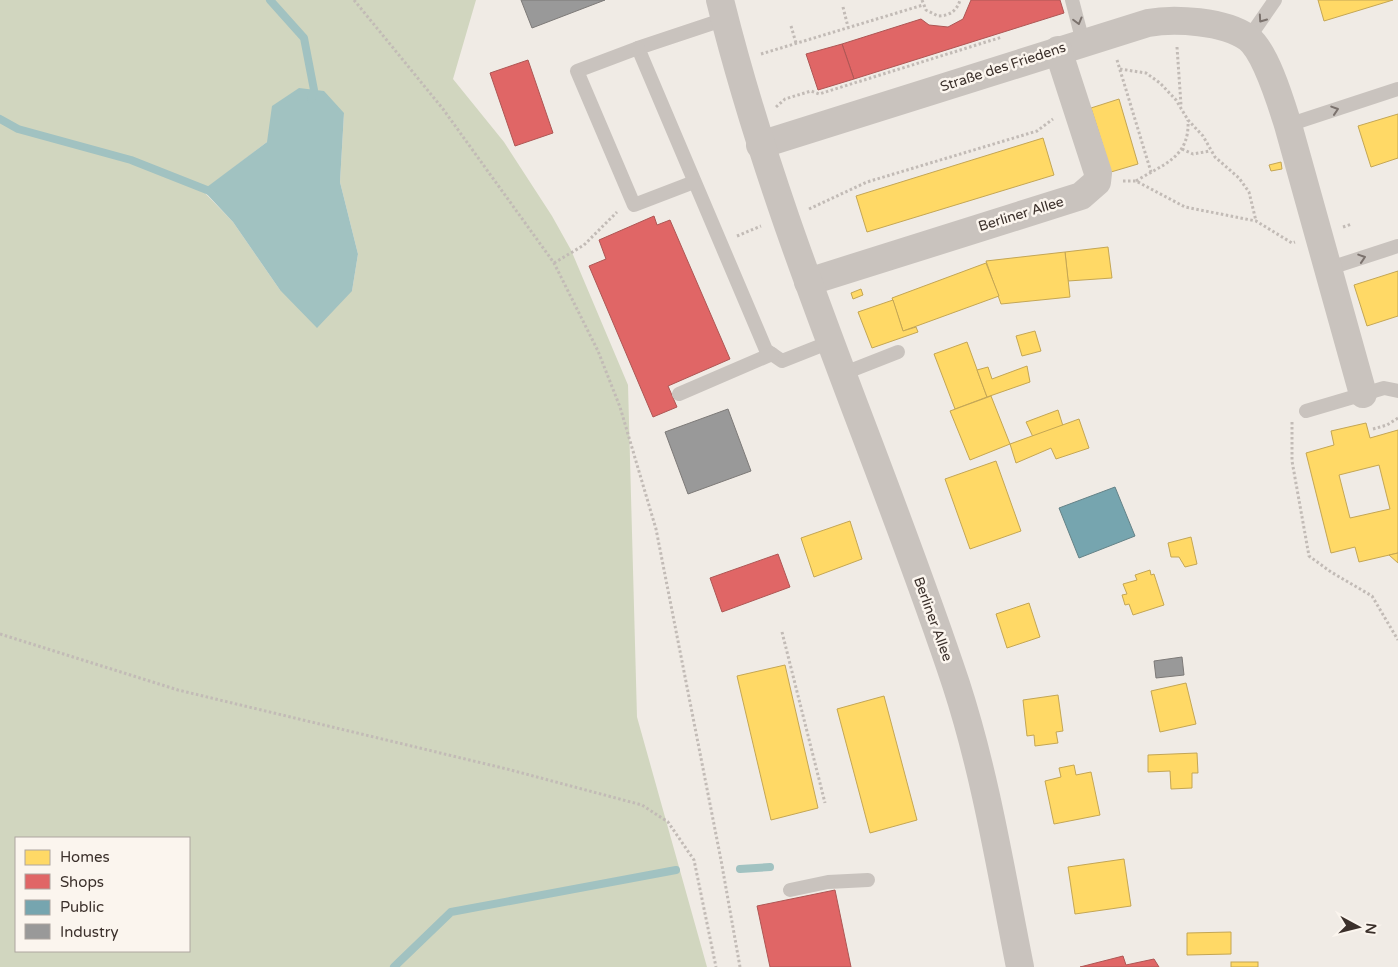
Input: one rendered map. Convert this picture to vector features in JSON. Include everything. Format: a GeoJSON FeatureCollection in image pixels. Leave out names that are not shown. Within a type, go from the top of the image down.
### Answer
{"type":"FeatureCollection","features":[{"type":"Feature","properties":{"kind":"street","name":"Berliner Allee"},"geometry":{"type":"LineString","coordinates":[[723,10],[760,145],[808,282],[924,594],[965,713],[981,774],[1020,967]]}},
{"type":"Feature","properties":{"kind":"street","name":"Straße des Friedens"},"geometry":{"type":"LineString","coordinates":[[760,145],[1148,23],[1175,20],[1209,25],[1248,39]]}},
{"type":"Feature","properties":{"kind":"street"},"geometry":{"type":"LineString","coordinates":[[1248,39],[1274,83],[1288,125],[1363,394]]}},
{"type":"Feature","properties":{"kind":"street"},"geometry":{"type":"LineString","coordinates":[[1071,46],[1075,103],[1098,173],[1097,182]]}},
{"type":"Feature","properties":{"kind":"street","name":"Berliner Allee"},"geometry":{"type":"LineString","coordinates":[[808,282],[828,274],[1081,196],[1097,182]]}},
{"type":"Feature","properties":{"kind":"lane"},"geometry":{"type":"LineString","coordinates":[[1071,46],[1072,0]]}},
{"type":"Feature","properties":{"kind":"lane"},"geometry":{"type":"LineString","coordinates":[[1248,39],[1275,0]]}},
{"type":"Feature","properties":{"kind":"lane"},"geometry":{"type":"LineString","coordinates":[[694,182],[634,205],[577,72],[638,48],[723,10]]}},
{"type":"Feature","properties":{"kind":"lane"},"geometry":{"type":"LineString","coordinates":[[638,48],[766,350],[782,361],[830,342]]}},
{"type":"Feature","properties":{"kind":"lane"},"geometry":{"type":"LineString","coordinates":[[1288,125],[1398,90]]}},
{"type":"Feature","properties":{"kind":"lane"},"geometry":{"type":"LineString","coordinates":[[1327,269],[1398,246]]}},
{"type":"Feature","properties":{"kind":"lane"},"geometry":{"type":"LineString","coordinates":[[842,374],[898,352]]}},
{"type":"Feature","properties":{"kind":"lane"},"geometry":{"type":"LineString","coordinates":[[679,394],[772,354]]}},
{"type":"Feature","properties":{"kind":"lane"},"geometry":{"type":"LineString","coordinates":[[1306,411],[1384,388],[1398,391]]}},
{"type":"Feature","properties":{"kind":"lane"},"geometry":{"type":"LineString","coordinates":[[790,890],[828,882],[868,880]]}},
{"type":"Feature","properties":{"kind":"path"},"geometry":{"type":"LineString","coordinates":[[354,0],[443,109],[554,263],[598,351],[620,408],[656,529],[740,967]]}},
{"type":"Feature","properties":{"kind":"path"},"geometry":{"type":"LineString","coordinates":[[922,0],[922,5],[932,14],[945,16],[956,9],[960,0]]}},
{"type":"Feature","properties":{"kind":"path"},"geometry":{"type":"LineString","coordinates":[[758,55],[922,5]]}},
{"type":"Feature","properties":{"kind":"path"},"geometry":{"type":"LineString","coordinates":[[843,7],[848,27]]}},
{"type":"Feature","properties":{"kind":"path"},"geometry":{"type":"LineString","coordinates":[[1175,20],[1181,108]]}},
{"type":"Feature","properties":{"kind":"path"},"geometry":{"type":"LineString","coordinates":[[791,26],[796,43]]}},
{"type":"Feature","properties":{"kind":"path"},"geometry":{"type":"LineString","coordinates":[[1109,34],[1151,172]]}},
{"type":"Feature","properties":{"kind":"path"},"geometry":{"type":"LineString","coordinates":[[772,108],[785,99],[811,91],[819,94],[1002,37]]}},
{"type":"Feature","properties":{"kind":"path"},"geometry":{"type":"LineString","coordinates":[[1120,69],[1146,73],[1160,83],[1181,108],[1188,120],[1203,136],[1210,151],[1249,192],[1256,221]]}},
{"type":"Feature","properties":{"kind":"path"},"geometry":{"type":"LineString","coordinates":[[806,210],[867,182],[1037,131],[1075,103]]}},
{"type":"Feature","properties":{"kind":"path"},"geometry":{"type":"LineString","coordinates":[[1136,181],[1173,161],[1189,135],[1188,120]]}},
{"type":"Feature","properties":{"kind":"path"},"geometry":{"type":"LineString","coordinates":[[1182,149],[1193,154],[1210,151]]}},
{"type":"Feature","properties":{"kind":"path"},"geometry":{"type":"LineString","coordinates":[[1097,182],[1136,181],[1185,207],[1256,221],[1292,243]]}},
{"type":"Feature","properties":{"kind":"path"},"geometry":{"type":"LineString","coordinates":[[554,263],[584,245],[631,197]]}},
{"type":"Feature","properties":{"kind":"path"},"geometry":{"type":"LineString","coordinates":[[720,243],[762,226]]}},
{"type":"Feature","properties":{"kind":"path"},"geometry":{"type":"LineString","coordinates":[[1306,411],[1291,423],[1292,461],[1309,556],[1372,596],[1398,640]]}},
{"type":"Feature","properties":{"kind":"path"},"geometry":{"type":"LineString","coordinates":[[1373,429],[1387,425],[1398,418]]}},
{"type":"Feature","properties":{"kind":"path"},"geometry":{"type":"LineString","coordinates":[[782,632],[825,803]]}},
{"type":"Feature","properties":{"kind":"path"},"geometry":{"type":"LineString","coordinates":[[0,634],[178,690],[506,769],[642,805],[668,822],[694,860],[716,967]]}},
{"type":"Feature","properties":{"kind":"green space"},"geometry":{"type":"Polygon","coordinates":[[[0,0],[476,0],[453,79],[504,142],[552,216],[571,250],[628,385],[637,717],[707,967],[0,967],[0,0]],[[344,113],[267,142],[203,191],[233,222],[280,290],[352,291],[358,254],[340,182],[344,113]]]}},
{"type":"Feature","properties":{"kind":"water"},"geometry":{"type":"Polygon","coordinates":[[[299,88],[324,91],[344,113],[340,182],[358,254],[352,291],[317,328],[280,290],[233,222],[203,190],[267,142],[272,106],[299,88]]]}},
{"type":"Feature","properties":{"kind":"building: Homes"},"geometry":{"type":"Polygon","coordinates":[[[1318,0],[1393,0],[1324,21],[1318,0]]]}},
{"type":"Feature","properties":{"kind":"building: Homes"},"geometry":{"type":"Polygon","coordinates":[[[1119,99],[1138,164],[1111,172],[1091,108],[1119,99]]]}},
{"type":"Feature","properties":{"kind":"building: Homes"},"geometry":{"type":"Polygon","coordinates":[[[1398,114],[1398,158],[1371,167],[1358,126],[1398,114]]]}},
{"type":"Feature","properties":{"kind":"building: Homes"},"geometry":{"type":"Polygon","coordinates":[[[1043,138],[1054,175],[867,232],[856,196],[1043,138]]]}},
{"type":"Feature","properties":{"kind":"building: Homes"},"geometry":{"type":"Polygon","coordinates":[[[1281,162],[1282,169],[1271,171],[1269,165],[1281,162]]]}},
{"type":"Feature","properties":{"kind":"building: Homes"},"geometry":{"type":"Polygon","coordinates":[[[1108,247],[1112,278],[1068,281],[1065,252],[1108,247]]]}},
{"type":"Feature","properties":{"kind":"building: Homes"},"geometry":{"type":"Polygon","coordinates":[[[1065,252],[1070,297],[1001,304],[986,261],[1065,252]]]}},
{"type":"Feature","properties":{"kind":"building: Homes"},"geometry":{"type":"Polygon","coordinates":[[[986,263],[999,296],[903,331],[892,298],[986,263]]]}},
{"type":"Feature","properties":{"kind":"building: Homes"},"geometry":{"type":"Polygon","coordinates":[[[1398,271],[1398,316],[1367,326],[1354,285],[1398,271]]]}},
{"type":"Feature","properties":{"kind":"building: Homes"},"geometry":{"type":"Polygon","coordinates":[[[861,289],[863,295],[853,299],[851,293],[861,289]]]}},
{"type":"Feature","properties":{"kind":"building: Homes"},"geometry":{"type":"Polygon","coordinates":[[[893,300],[903,331],[916,327],[918,332],[872,348],[858,312],[893,300]]]}},
{"type":"Feature","properties":{"kind":"building: Homes"},"geometry":{"type":"Polygon","coordinates":[[[1035,331],[1041,351],[1022,356],[1016,336],[1035,331]]]}},
{"type":"Feature","properties":{"kind":"building: Homes"},"geometry":{"type":"Polygon","coordinates":[[[967,342],[987,397],[955,409],[934,354],[967,342]]]}},
{"type":"Feature","properties":{"kind":"building: Homes"},"geometry":{"type":"Polygon","coordinates":[[[1027,366],[1030,382],[987,397],[977,370],[988,367],[992,379],[1027,366]]]}},
{"type":"Feature","properties":{"kind":"building: Homes"},"geometry":{"type":"Polygon","coordinates":[[[991,396],[1010,444],[970,460],[950,411],[991,396]]]}},
{"type":"Feature","properties":{"kind":"building: Homes"},"geometry":{"type":"Polygon","coordinates":[[[1058,410],[1063,426],[1033,437],[1026,422],[1058,410]]]}},
{"type":"Feature","properties":{"kind":"building: Homes"},"geometry":{"type":"Polygon","coordinates":[[[1079,419],[1089,448],[1056,459],[1051,448],[1016,463],[1010,444],[1079,419]]]}},
{"type":"Feature","properties":{"kind":"building: Homes"},"geometry":{"type":"Polygon","coordinates":[[[1366,423],[1370,438],[1398,430],[1398,553],[1359,562],[1355,547],[1331,553],[1306,453],[1334,445],[1331,431],[1366,423]],[[1379,465],[1339,475],[1350,518],[1390,509],[1379,465]]]}},
{"type":"Feature","properties":{"kind":"building: Homes"},"geometry":{"type":"Polygon","coordinates":[[[996,461],[1021,531],[970,549],[945,479],[996,461]]]}},
{"type":"Feature","properties":{"kind":"building: Homes"},"geometry":{"type":"Polygon","coordinates":[[[850,521],[862,559],[814,577],[801,538],[850,521]]]}},
{"type":"Feature","properties":{"kind":"building: Homes"},"geometry":{"type":"Polygon","coordinates":[[[1191,537],[1197,564],[1185,567],[1179,557],[1171,557],[1168,543],[1191,537]]]}},
{"type":"Feature","properties":{"kind":"building: Homes"},"geometry":{"type":"Polygon","coordinates":[[[1398,553],[1398,563],[1389,555],[1398,553]]]}},
{"type":"Feature","properties":{"kind":"building: Homes"},"geometry":{"type":"Polygon","coordinates":[[[1150,570],[1151,575],[1154,574],[1164,605],[1133,615],[1129,604],[1125,605],[1122,595],[1127,594],[1123,584],[1137,580],[1135,575],[1150,570]]]}},
{"type":"Feature","properties":{"kind":"building: Homes"},"geometry":{"type":"Polygon","coordinates":[[[1029,603],[1040,637],[1007,648],[996,614],[1029,603]]]}},
{"type":"Feature","properties":{"kind":"building: Homes"},"geometry":{"type":"Polygon","coordinates":[[[785,665],[818,808],[771,820],[737,676],[785,665]]]}},
{"type":"Feature","properties":{"kind":"building: Homes"},"geometry":{"type":"Polygon","coordinates":[[[1186,683],[1196,724],[1160,732],[1151,691],[1186,683]]]}},
{"type":"Feature","properties":{"kind":"building: Homes"},"geometry":{"type":"Polygon","coordinates":[[[1058,695],[1063,731],[1056,732],[1058,743],[1035,746],[1034,735],[1027,736],[1023,700],[1058,695]]]}},
{"type":"Feature","properties":{"kind":"building: Homes"},"geometry":{"type":"Polygon","coordinates":[[[884,696],[917,820],[870,833],[837,709],[884,696]]]}},
{"type":"Feature","properties":{"kind":"building: Homes"},"geometry":{"type":"Polygon","coordinates":[[[1197,753],[1198,773],[1192,773],[1192,788],[1171,789],[1170,771],[1148,772],[1148,755],[1197,753]]]}},
{"type":"Feature","properties":{"kind":"building: Homes"},"geometry":{"type":"Polygon","coordinates":[[[1074,765],[1076,775],[1091,772],[1100,815],[1054,824],[1045,781],[1061,777],[1059,768],[1074,765]]]}},
{"type":"Feature","properties":{"kind":"building: Homes"},"geometry":{"type":"Polygon","coordinates":[[[1124,859],[1131,906],[1075,914],[1068,867],[1124,859]]]}},
{"type":"Feature","properties":{"kind":"building: Homes"},"geometry":{"type":"Polygon","coordinates":[[[1231,932],[1231,954],[1187,955],[1187,933],[1231,932]]]}},
{"type":"Feature","properties":{"kind":"building: Homes"},"geometry":{"type":"Polygon","coordinates":[[[1231,962],[1258,962],[1258,967],[1231,967],[1231,962]]]}},
{"type":"Feature","properties":{"kind":"building: Shops"},"geometry":{"type":"Polygon","coordinates":[[[971,0],[1060,0],[1064,13],[854,79],[842,44],[921,19],[929,25],[948,27],[963,19],[971,0]]]}},
{"type":"Feature","properties":{"kind":"building: Shops"},"geometry":{"type":"Polygon","coordinates":[[[842,44],[854,79],[818,90],[806,54],[842,44]]]}},
{"type":"Feature","properties":{"kind":"building: Shops"},"geometry":{"type":"Polygon","coordinates":[[[528,60],[553,133],[515,146],[490,73],[528,60]]]}},
{"type":"Feature","properties":{"kind":"building: Shops"},"geometry":{"type":"Polygon","coordinates":[[[654,216],[657,225],[670,220],[730,359],[668,386],[677,407],[653,417],[589,266],[606,259],[599,240],[654,216]]]}},
{"type":"Feature","properties":{"kind":"building: Shops"},"geometry":{"type":"Polygon","coordinates":[[[778,554],[790,587],[722,612],[710,578],[778,554]]]}},
{"type":"Feature","properties":{"kind":"building: Shops"},"geometry":{"type":"Polygon","coordinates":[[[835,890],[851,967],[770,967],[757,906],[835,890]]]}},
{"type":"Feature","properties":{"kind":"building: Shops"},"geometry":{"type":"Polygon","coordinates":[[[1123,956],[1126,965],[1154,959],[1159,967],[1080,967],[1123,956]]]}},
{"type":"Feature","properties":{"kind":"building: Public"},"geometry":{"type":"Polygon","coordinates":[[[1115,487],[1135,536],[1079,558],[1059,508],[1115,487]]]}},
{"type":"Feature","properties":{"kind":"building: Industry"},"geometry":{"type":"Polygon","coordinates":[[[521,0],[605,0],[532,28],[521,0]]]}},
{"type":"Feature","properties":{"kind":"building: Industry"},"geometry":{"type":"Polygon","coordinates":[[[728,409],[751,471],[688,494],[665,432],[728,409]]]}},
{"type":"Feature","properties":{"kind":"building: Industry"},"geometry":{"type":"Polygon","coordinates":[[[1182,657],[1184,675],[1156,678],[1154,661],[1182,657]]]}},
{"type":"Feature","properties":{"kind":"waterway"},"geometry":{"type":"LineString","coordinates":[[270,0],[304,38],[314,90],[311,99]]}},
{"type":"Feature","properties":{"kind":"waterway"},"geometry":{"type":"LineString","coordinates":[[0,119],[18,129],[131,160],[212,192]]}},
{"type":"Feature","properties":{"kind":"waterway"},"geometry":{"type":"LineString","coordinates":[[740,869],[770,867]]}},
{"type":"Feature","properties":{"kind":"waterway"},"geometry":{"type":"LineString","coordinates":[[394,967],[451,912],[676,870]]}}]}
